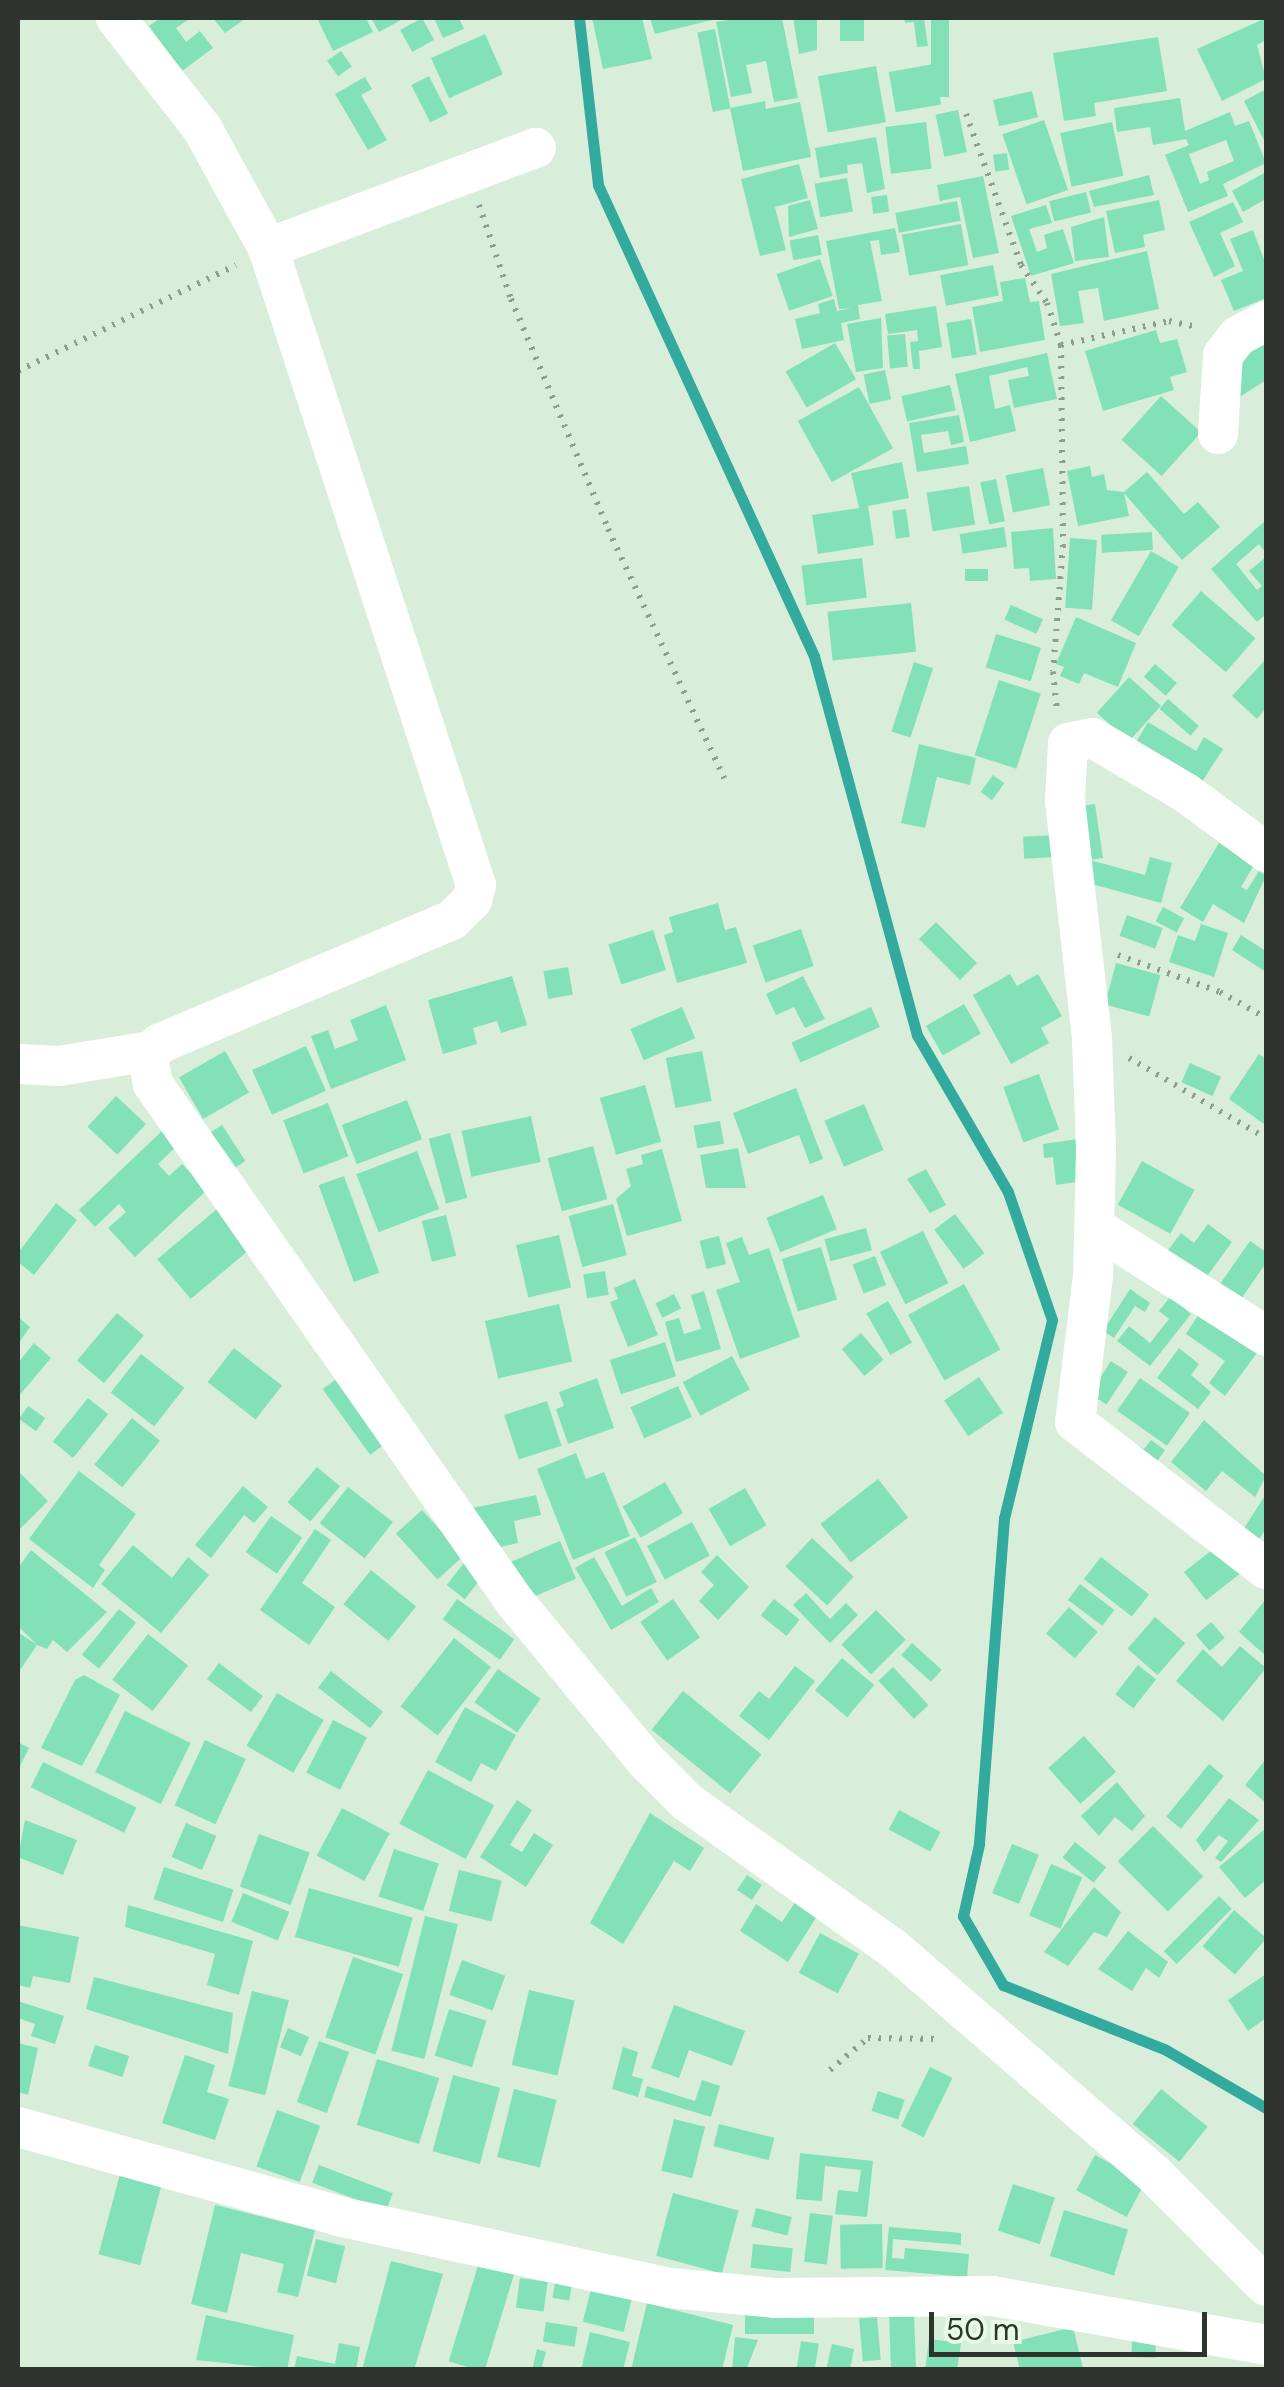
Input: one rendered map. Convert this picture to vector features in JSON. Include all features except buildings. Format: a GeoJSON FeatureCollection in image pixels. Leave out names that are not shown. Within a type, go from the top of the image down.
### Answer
{"type":"FeatureCollection","features":[{"type":"Feature","properties":{"kind":"street"},"geometry":{"type":"LineString","coordinates":[[18,1064],[59,1066],[151,1051],[452,920],[472,900],[476,884],[268,248],[202,128],[116,18]]}},
{"type":"Feature","properties":{"kind":"street"},"geometry":{"type":"LineString","coordinates":[[268,248],[536,148]]}},
{"type":"Feature","properties":{"kind":"street"},"geometry":{"type":"LineString","coordinates":[[1218,434],[1220,366],[1252,329]]}},
{"type":"Feature","properties":{"kind":"street"},"geometry":{"type":"LineString","coordinates":[[1266,852],[1186,793],[1093,738],[1068,743],[1065,801],[1092,1040],[1096,1228],[1075,1422],[1266,1569]]}},
{"type":"Feature","properties":{"kind":"street"},"geometry":{"type":"LineString","coordinates":[[151,1051],[154,1084],[474,1545],[646,1761],[709,1819],[856,1918],[1154,2174],[1266,2286]]}},
{"type":"Feature","properties":{"kind":"street"},"geometry":{"type":"LineString","coordinates":[[1096,1228],[1266,1336]]}},
{"type":"Feature","properties":{"kind":"street"},"geometry":{"type":"LineString","coordinates":[[18,2127],[303,2208],[671,2288],[774,2298],[992,2296],[1266,2344]]}},
{"type":"Feature","properties":{"kind":"path"},"geometry":{"type":"LineString","coordinates":[[966,114],[1014,250],[1047,303],[1061,345],[1063,545],[1052,672],[1068,743]]}},
{"type":"Feature","properties":{"kind":"path"},"geometry":{"type":"LineString","coordinates":[[467,172],[511,298],[608,529],[724,778]]}},
{"type":"Feature","properties":{"kind":"path"},"geometry":{"type":"LineString","coordinates":[[18,371],[268,248]]}},
{"type":"Feature","properties":{"kind":"path"},"geometry":{"type":"LineString","coordinates":[[1061,345],[1169,321],[1252,329]]}},
{"type":"Feature","properties":{"kind":"path"},"geometry":{"type":"LineString","coordinates":[[1082,953],[1157,966],[1266,1018]]}},
{"type":"Feature","properties":{"kind":"path"},"geometry":{"type":"LineString","coordinates":[[1092,1040],[1174,1080],[1266,1138]]}},
{"type":"Feature","properties":{"kind":"path"},"geometry":{"type":"LineString","coordinates":[[830,2070],[858,2044],[880,2036],[1000,2043]]}},
{"type":"Feature","properties":{"kind":"waterway"},"geometry":{"type":"LineString","coordinates":[[579,18],[598,185],[814,656],[917,1035],[1008,1192],[1052,1320],[1004,1518],[979,1844],[963,1916],[1003,1985],[1166,2050],[1266,2108]]}}]}
